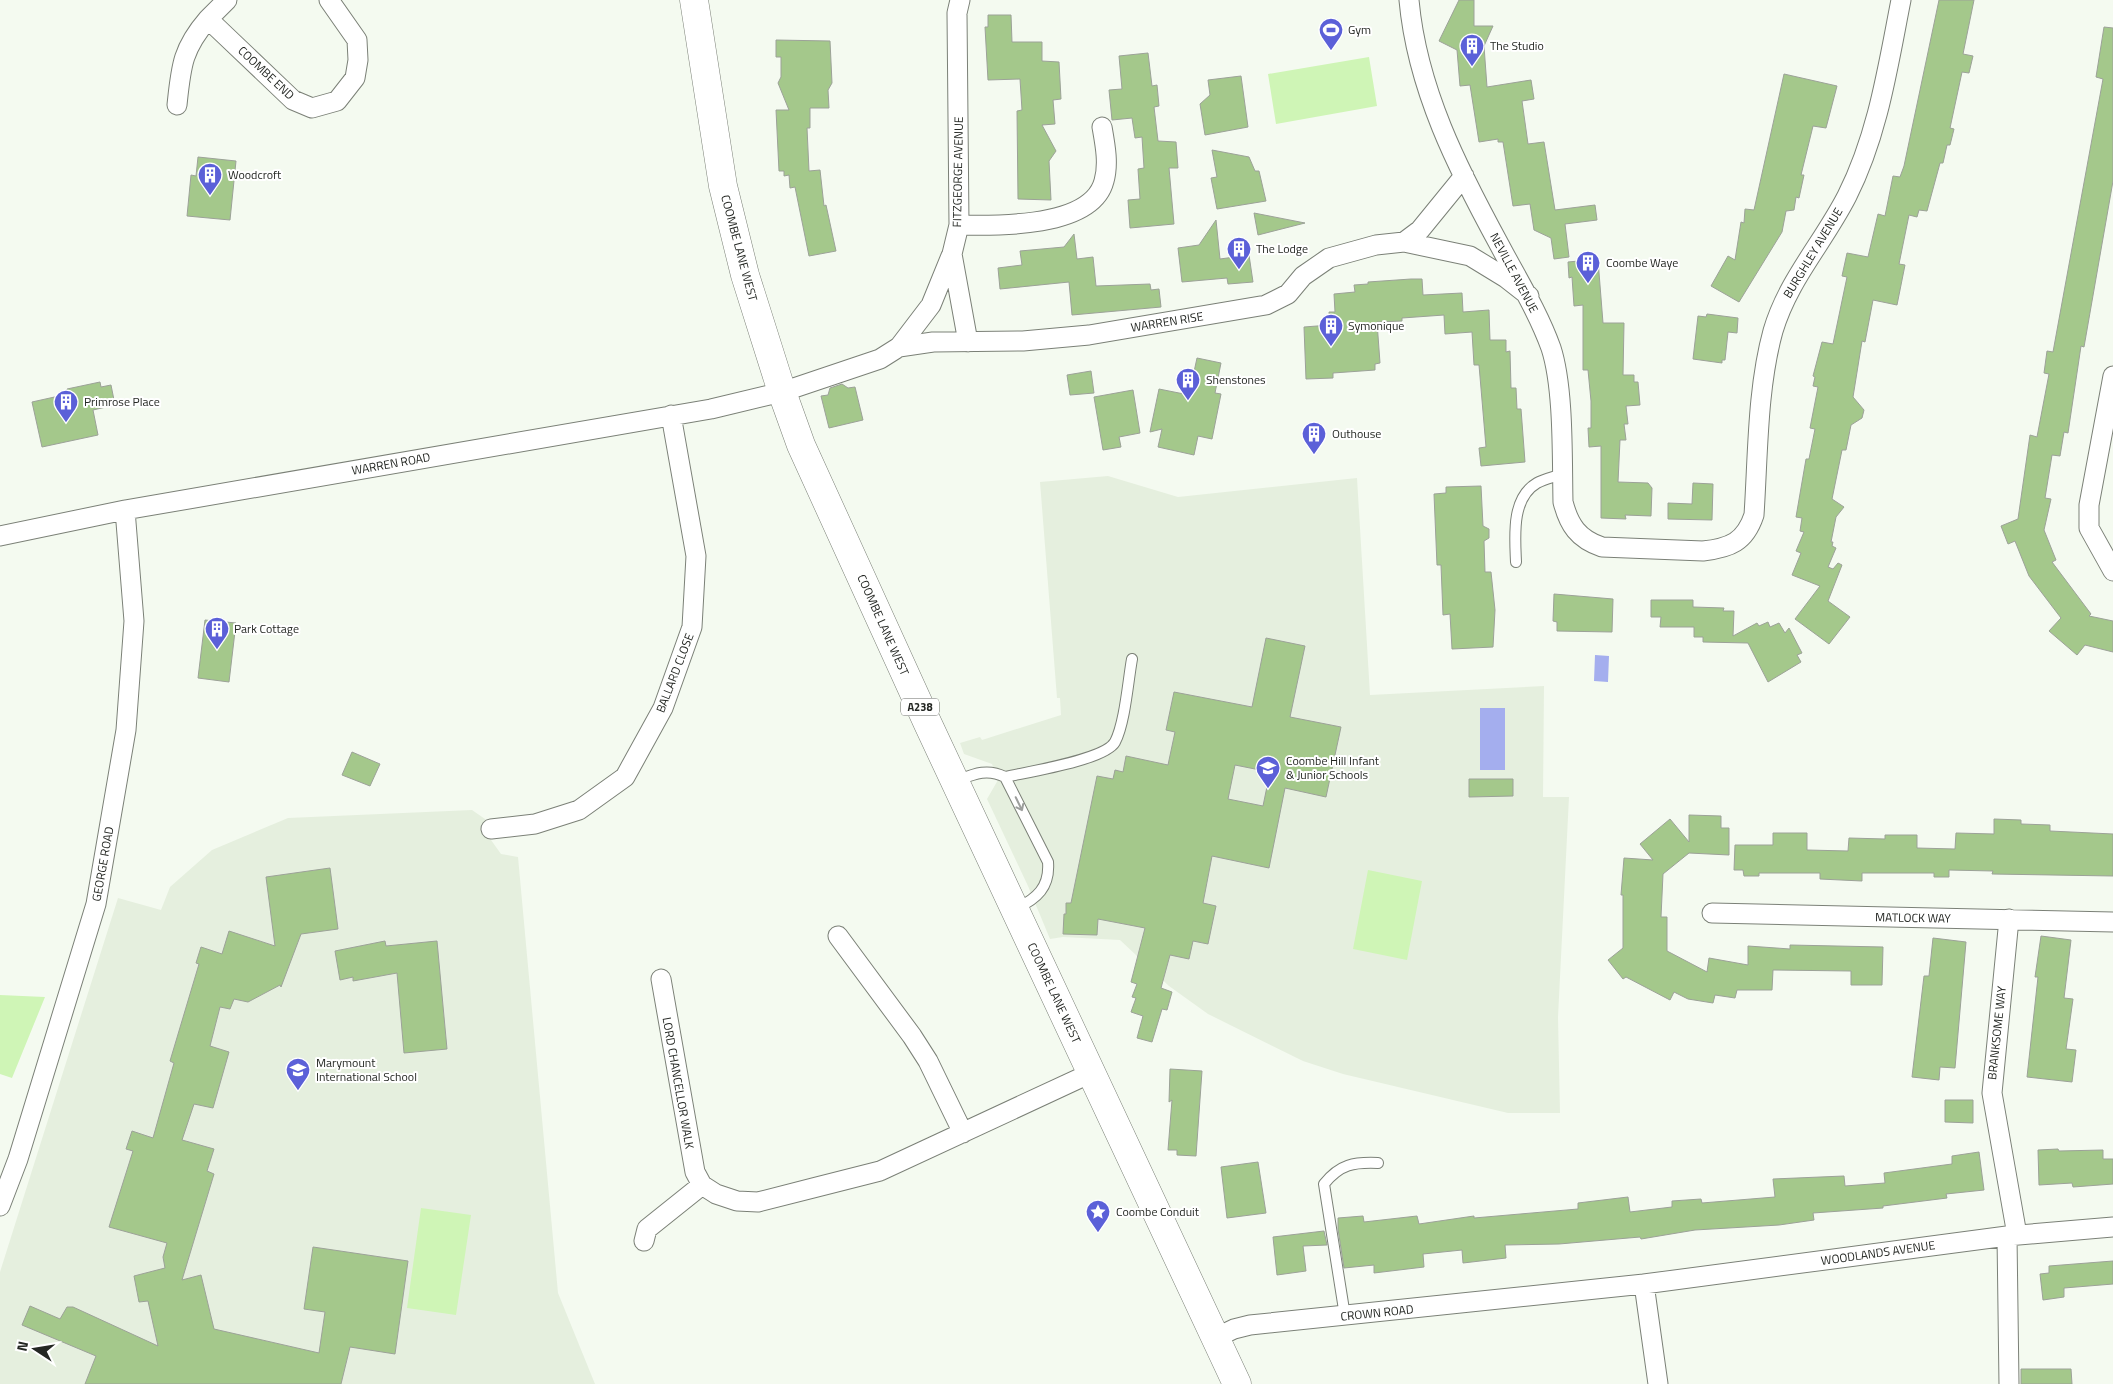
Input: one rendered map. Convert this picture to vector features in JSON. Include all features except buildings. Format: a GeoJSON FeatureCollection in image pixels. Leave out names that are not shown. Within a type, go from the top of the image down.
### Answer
{"type":"FeatureCollection","features":[{"type":"Feature","properties":{"kind":"main road","name":"COOMBE LANE WEST"},"geometry":{"type":"LineString","coordinates":[[694,0],[723,186],[746,275],[782,392],[805,454],[955,782],[1237,1384]]}},
{"type":"Feature","properties":{"kind":"street"},"geometry":{"type":"LineString","coordinates":[[177,105],[181,66],[193,36],[227,0]]}},
{"type":"Feature","properties":{"kind":"street","name":"COOMBE END"},"geometry":{"type":"LineString","coordinates":[[208,19],[293,100],[312,108],[337,101],[355,78],[358,60],[356,40],[329,0]]}},
{"type":"Feature","properties":{"kind":"street","name":"FITZGEORGE AVENUE"},"geometry":{"type":"LineString","coordinates":[[960,0],[957,13],[959,225],[952,254],[968,342]]}},
{"type":"Feature","properties":{"kind":"street","name":"NEVILLE AVENUE"},"geometry":{"type":"LineString","coordinates":[[1409,0],[1415,48],[1424,81],[1464,176],[1529,296],[1551,348],[1556,368],[1563,502],[1567,519],[1579,536],[1590,543],[1602,547],[1655,550]]}},
{"type":"Feature","properties":{"kind":"street","name":"BURGHLEY AVENUE"},"geometry":{"type":"LineString","coordinates":[[1655,550],[1718,549],[1737,542],[1749,530],[1754,515],[1766,363],[1773,331],[1784,300],[1847,196],[1872,136],[1901,0]]}},
{"type":"Feature","properties":{"kind":"street"},"geometry":{"type":"LineString","coordinates":[[959,225],[997,226],[1066,216],[1092,202],[1104,182],[1106,155],[1102,128]]}},
{"type":"Feature","properties":{"kind":"street"},"geometry":{"type":"LineString","coordinates":[[1404,242],[1420,230],[1464,176]]}},
{"type":"Feature","properties":{"kind":"street","name":"WARREN RISE"},"geometry":{"type":"LineString","coordinates":[[782,392],[880,359],[899,347],[933,342],[1023,341],[1089,335],[1266,305],[1288,294],[1303,276],[1329,258],[1376,246],[1404,242],[1470,256],[1506,278],[1529,296]]}},
{"type":"Feature","properties":{"kind":"street"},"geometry":{"type":"LineString","coordinates":[[899,347],[931,305],[952,254]]}},
{"type":"Feature","properties":{"kind":"street"},"geometry":{"type":"LineString","coordinates":[[2113,376],[2090,505],[2089,528],[2113,571]]}},
{"type":"Feature","properties":{"kind":"street","name":"WARREN ROAD"},"geometry":{"type":"LineString","coordinates":[[0,536],[125,510],[711,409],[782,392]]}},
{"type":"Feature","properties":{"kind":"street","name":"BALLARD CLOSE"},"geometry":{"type":"LineString","coordinates":[[491,829],[535,824],[579,810],[625,777],[663,708],[692,627],[696,556],[670,415]]}},
{"type":"Feature","properties":{"kind":"street","name":"GEORGE ROAD"},"geometry":{"type":"LineString","coordinates":[[0,1206],[18,1160],[96,904],[126,730],[134,621],[125,510]]}},
{"type":"Feature","properties":{"kind":"street","name":"MATLOCK WAY"},"geometry":{"type":"LineString","coordinates":[[1712,914],[2113,922]]}},
{"type":"Feature","properties":{"kind":"street","name":"BRANKSOME WAY"},"geometry":{"type":"LineString","coordinates":[[2009,919],[1992,1093],[2012,1235],[2009,1384]]}},
{"type":"Feature","properties":{"kind":"street"},"geometry":{"type":"LineString","coordinates":[[838,936],[912,1036],[928,1062],[963,1133]]}},
{"type":"Feature","properties":{"kind":"street","name":"LORD CHANCELLOR WALK"},"geometry":{"type":"LineString","coordinates":[[660,979],[691,1156],[702,1185]]}},
{"type":"Feature","properties":{"kind":"street"},"geometry":{"type":"LineString","coordinates":[[644,1241],[647,1228],[702,1185],[716,1194],[737,1201],[758,1202],[880,1171],[1091,1073]]}},
{"type":"Feature","properties":{"kind":"street","name":"WOODLANDS AVENUE"},"geometry":{"type":"LineString","coordinates":[[1541,1295],[1644,1284],[2012,1235],[2113,1227]]}},
{"type":"Feature","properties":{"kind":"street"},"geometry":{"type":"LineString","coordinates":[[1644,1284],[1658,1384]]}},
{"type":"Feature","properties":{"kind":"street","name":"CROWN ROAD"},"geometry":{"type":"LineString","coordinates":[[1215,1338],[1234,1329],[1250,1325],[1541,1295]]}},
{"type":"Feature","properties":{"kind":"lane"},"geometry":{"type":"LineString","coordinates":[[1516,562],[1515,522],[1519,506],[1536,483],[1562,474]]}},
{"type":"Feature","properties":{"kind":"lane"},"geometry":{"type":"LineString","coordinates":[[955,782],[979,772],[995,772],[1005,776],[1095,756],[1114,744],[1119,728],[1132,658]]}},
{"type":"Feature","properties":{"kind":"lane"},"geometry":{"type":"LineString","coordinates":[[1005,776],[1048,862],[1049,876],[1035,898],[1015,909]]}},
{"type":"Feature","properties":{"kind":"lane"},"geometry":{"type":"LineString","coordinates":[[1345,1316],[1341,1278],[1330,1228],[1324,1184],[1332,1174],[1354,1162],[1378,1163]]}},
{"type":"Feature","properties":{"kind":"shaded area","name":"Coombe Hill Infant & Junior Schools"},"geometry":{"type":"Polygon","coordinates":[[[1108,476],[1178,497],[1357,478],[1370,695],[1544,686],[1543,797],[1569,797],[1558,1017],[1560,1113],[1508,1113],[1343,1074],[1303,1061],[1208,1014],[1169,986],[1120,940],[1063,937],[1050,939],[1028,886],[987,799],[998,780],[992,764],[964,754],[960,743],[980,737],[982,740],[1061,715],[1060,698],[1057,698],[1040,482],[1108,476]]]}},
{"type":"Feature","properties":{"kind":"shaded area","name":"Marymount International School"},"geometry":{"type":"Polygon","coordinates":[[[472,810],[485,819],[491,840],[501,854],[518,857],[558,1293],[595,1384],[0,1384],[0,1272],[118,898],[161,910],[170,887],[212,850],[288,818],[472,810]]]}},
{"type":"Feature","properties":{"kind":"green space"},"geometry":{"type":"Polygon","coordinates":[[[1369,57],[1377,106],[1276,124],[1268,74],[1369,57]]]}},
{"type":"Feature","properties":{"kind":"green space"},"geometry":{"type":"Polygon","coordinates":[[[1368,870],[1422,881],[1407,960],[1353,949],[1368,870]]]}},
{"type":"Feature","properties":{"kind":"green space"},"geometry":{"type":"Polygon","coordinates":[[[0,995],[45,997],[12,1078],[0,1074],[0,995]]]}},
{"type":"Feature","properties":{"kind":"green space"},"geometry":{"type":"Polygon","coordinates":[[[421,1208],[471,1215],[456,1315],[407,1308],[421,1208]]]}},
{"type":"Feature","properties":{"kind":"water"},"geometry":{"type":"Polygon","coordinates":[[[1595,655],[1609,656],[1608,682],[1594,681],[1595,655]]]}},
{"type":"Feature","properties":{"kind":"water"},"geometry":{"type":"Polygon","coordinates":[[[1480,708],[1505,708],[1505,770],[1480,770],[1480,708]]]}},
{"type":"Feature","properties":{"kind":"place","name":"Gym"},"geometry":{"type":"Point","coordinates":[1331,51]}},
{"type":"Feature","properties":{"kind":"place","name":"The Studio"},"geometry":{"type":"Point","coordinates":[1472,67]}},
{"type":"Feature","properties":{"kind":"place","name":"Woodcroft"},"geometry":{"type":"Point","coordinates":[210,196]}},
{"type":"Feature","properties":{"kind":"place","name":"The Lodge"},"geometry":{"type":"Point","coordinates":[1239,270]}},
{"type":"Feature","properties":{"kind":"place","name":"Coombe Waye"},"geometry":{"type":"Point","coordinates":[1588,284]}},
{"type":"Feature","properties":{"kind":"place","name":"Symonique"},"geometry":{"type":"Point","coordinates":[1331,347]}},
{"type":"Feature","properties":{"kind":"place","name":"Shenstones"},"geometry":{"type":"Point","coordinates":[1188,401]}},
{"type":"Feature","properties":{"kind":"place","name":"Primrose Place"},"geometry":{"type":"Point","coordinates":[66,423]}},
{"type":"Feature","properties":{"kind":"place","name":"Outhouse"},"geometry":{"type":"Point","coordinates":[1314,455]}},
{"type":"Feature","properties":{"kind":"place","name":"Park Cottage"},"geometry":{"type":"Point","coordinates":[217,650]}},
{"type":"Feature","properties":{"kind":"place","name":"Coombe Hill Infant & Junior Schools"},"geometry":{"type":"Point","coordinates":[1268,789]}},
{"type":"Feature","properties":{"kind":"place","name":"Marymount International School"},"geometry":{"type":"Point","coordinates":[298,1091]}},
{"type":"Feature","properties":{"kind":"place","name":"Coombe Conduit"},"geometry":{"type":"Point","coordinates":[1098,1233]}}]}
